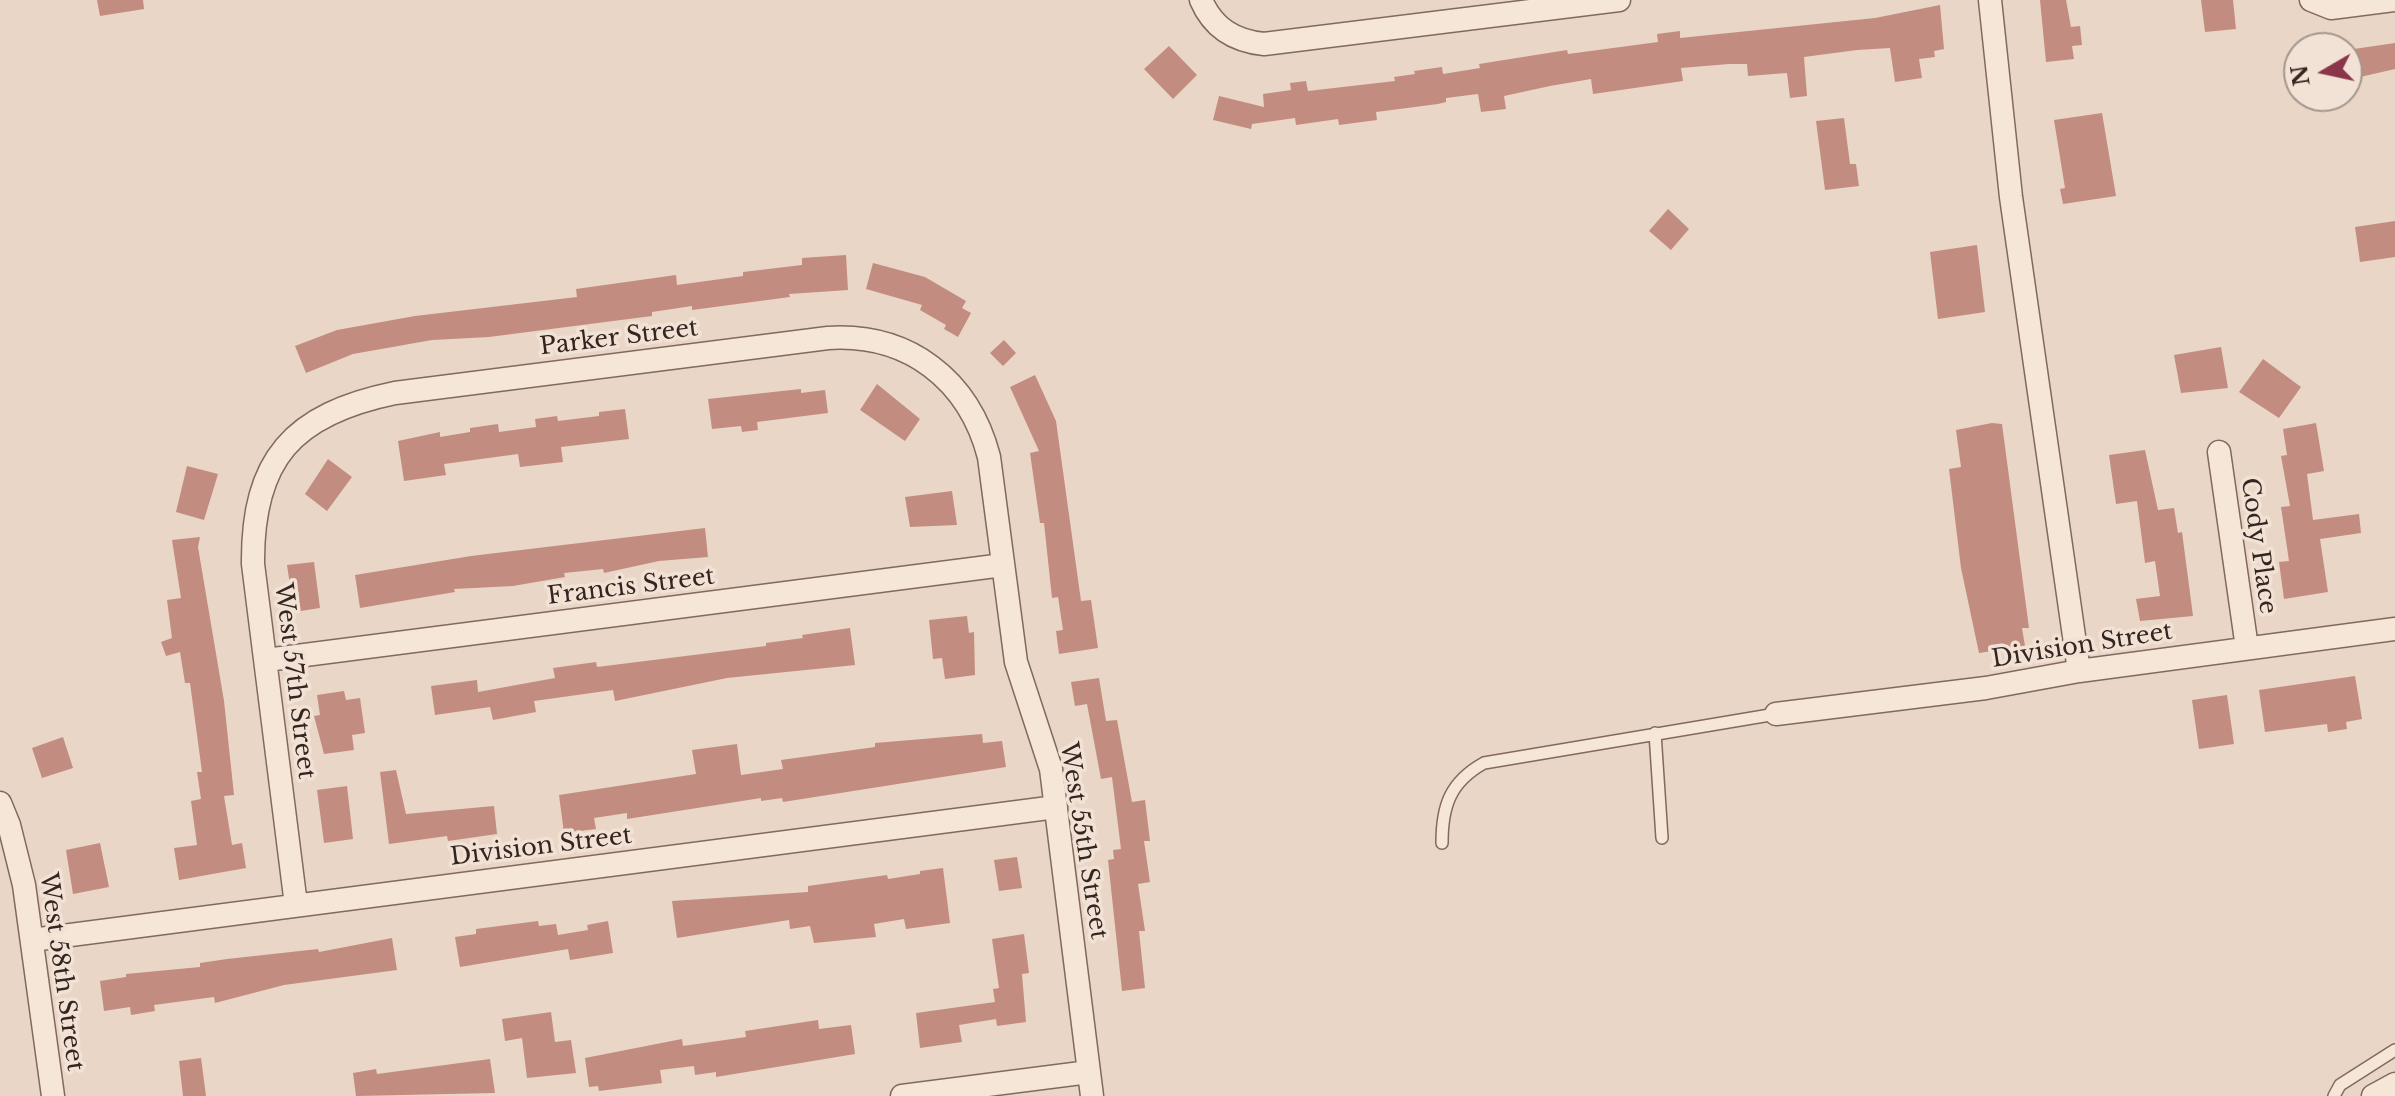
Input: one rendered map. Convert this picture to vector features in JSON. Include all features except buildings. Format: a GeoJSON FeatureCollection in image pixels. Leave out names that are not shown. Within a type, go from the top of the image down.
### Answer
{"type":"FeatureCollection","features":[{"type":"Feature","properties":{"kind":"street"},"geometry":{"type":"LineString","coordinates":[[1201,0],[1206,13],[1221,29],[1247,42],[1264,44],[1619,0]]}},
{"type":"Feature","properties":{"kind":"street"},"geometry":{"type":"LineString","coordinates":[[1990,0],[2011,197],[2079,671]]}},
{"type":"Feature","properties":{"kind":"street"},"geometry":{"type":"LineString","coordinates":[[2311,0],[2331,8],[2395,0]]}},
{"type":"Feature","properties":{"kind":"street","name":"Parker Street"},"geometry":{"type":"LineString","coordinates":[[272,467],[310,424],[352,402],[395,393],[828,338],[878,340],[917,356],[938,370],[972,410]]}},
{"type":"Feature","properties":{"kind":"street","name":"West 55th Street"},"geometry":{"type":"LineString","coordinates":[[972,410],[989,457],[1021,686],[1046,748],[1092,1096]]}},
{"type":"Feature","properties":{"kind":"street","name":"Cody Place"},"geometry":{"type":"LineString","coordinates":[[2219,452],[2247,648]]}},
{"type":"Feature","properties":{"kind":"street","name":"West 57th Street"},"geometry":{"type":"LineString","coordinates":[[272,467],[258,498],[253,528],[253,564],[296,905]]}},
{"type":"Feature","properties":{"kind":"street","name":"Francis Street"},"geometry":{"type":"LineString","coordinates":[[266,660],[1003,565]]}},
{"type":"Feature","properties":{"kind":"street","name":"Division Street"},"geometry":{"type":"LineString","coordinates":[[1776,714],[1986,688],[2079,671],[2395,629]]}},
{"type":"Feature","properties":{"kind":"street","name":"West 58th Street"},"geometry":{"type":"LineString","coordinates":[[0,803],[17,855],[53,1096]]}},
{"type":"Feature","properties":{"kind":"street","name":"Division Street"},"geometry":{"type":"LineString","coordinates":[[32,940],[1056,807]]}},
{"type":"Feature","properties":{"kind":"street"},"geometry":{"type":"LineString","coordinates":[[902,1096],[1089,1072]]}},
{"type":"Feature","properties":{"kind":"street"},"geometry":{"type":"LineString","coordinates":[[2373,1096],[2395,1084]]}},
{"type":"Feature","properties":{"kind":"lane"},"geometry":{"type":"LineString","coordinates":[[1442,843],[1446,800],[1453,787],[1484,763],[1776,714]]}},
{"type":"Feature","properties":{"kind":"lane"},"geometry":{"type":"LineString","coordinates":[[1655,733],[1662,838]]}},
{"type":"Feature","properties":{"kind":"lane"},"geometry":{"type":"LineString","coordinates":[[2334,1096],[2340,1085],[2395,1050]]}}]}
